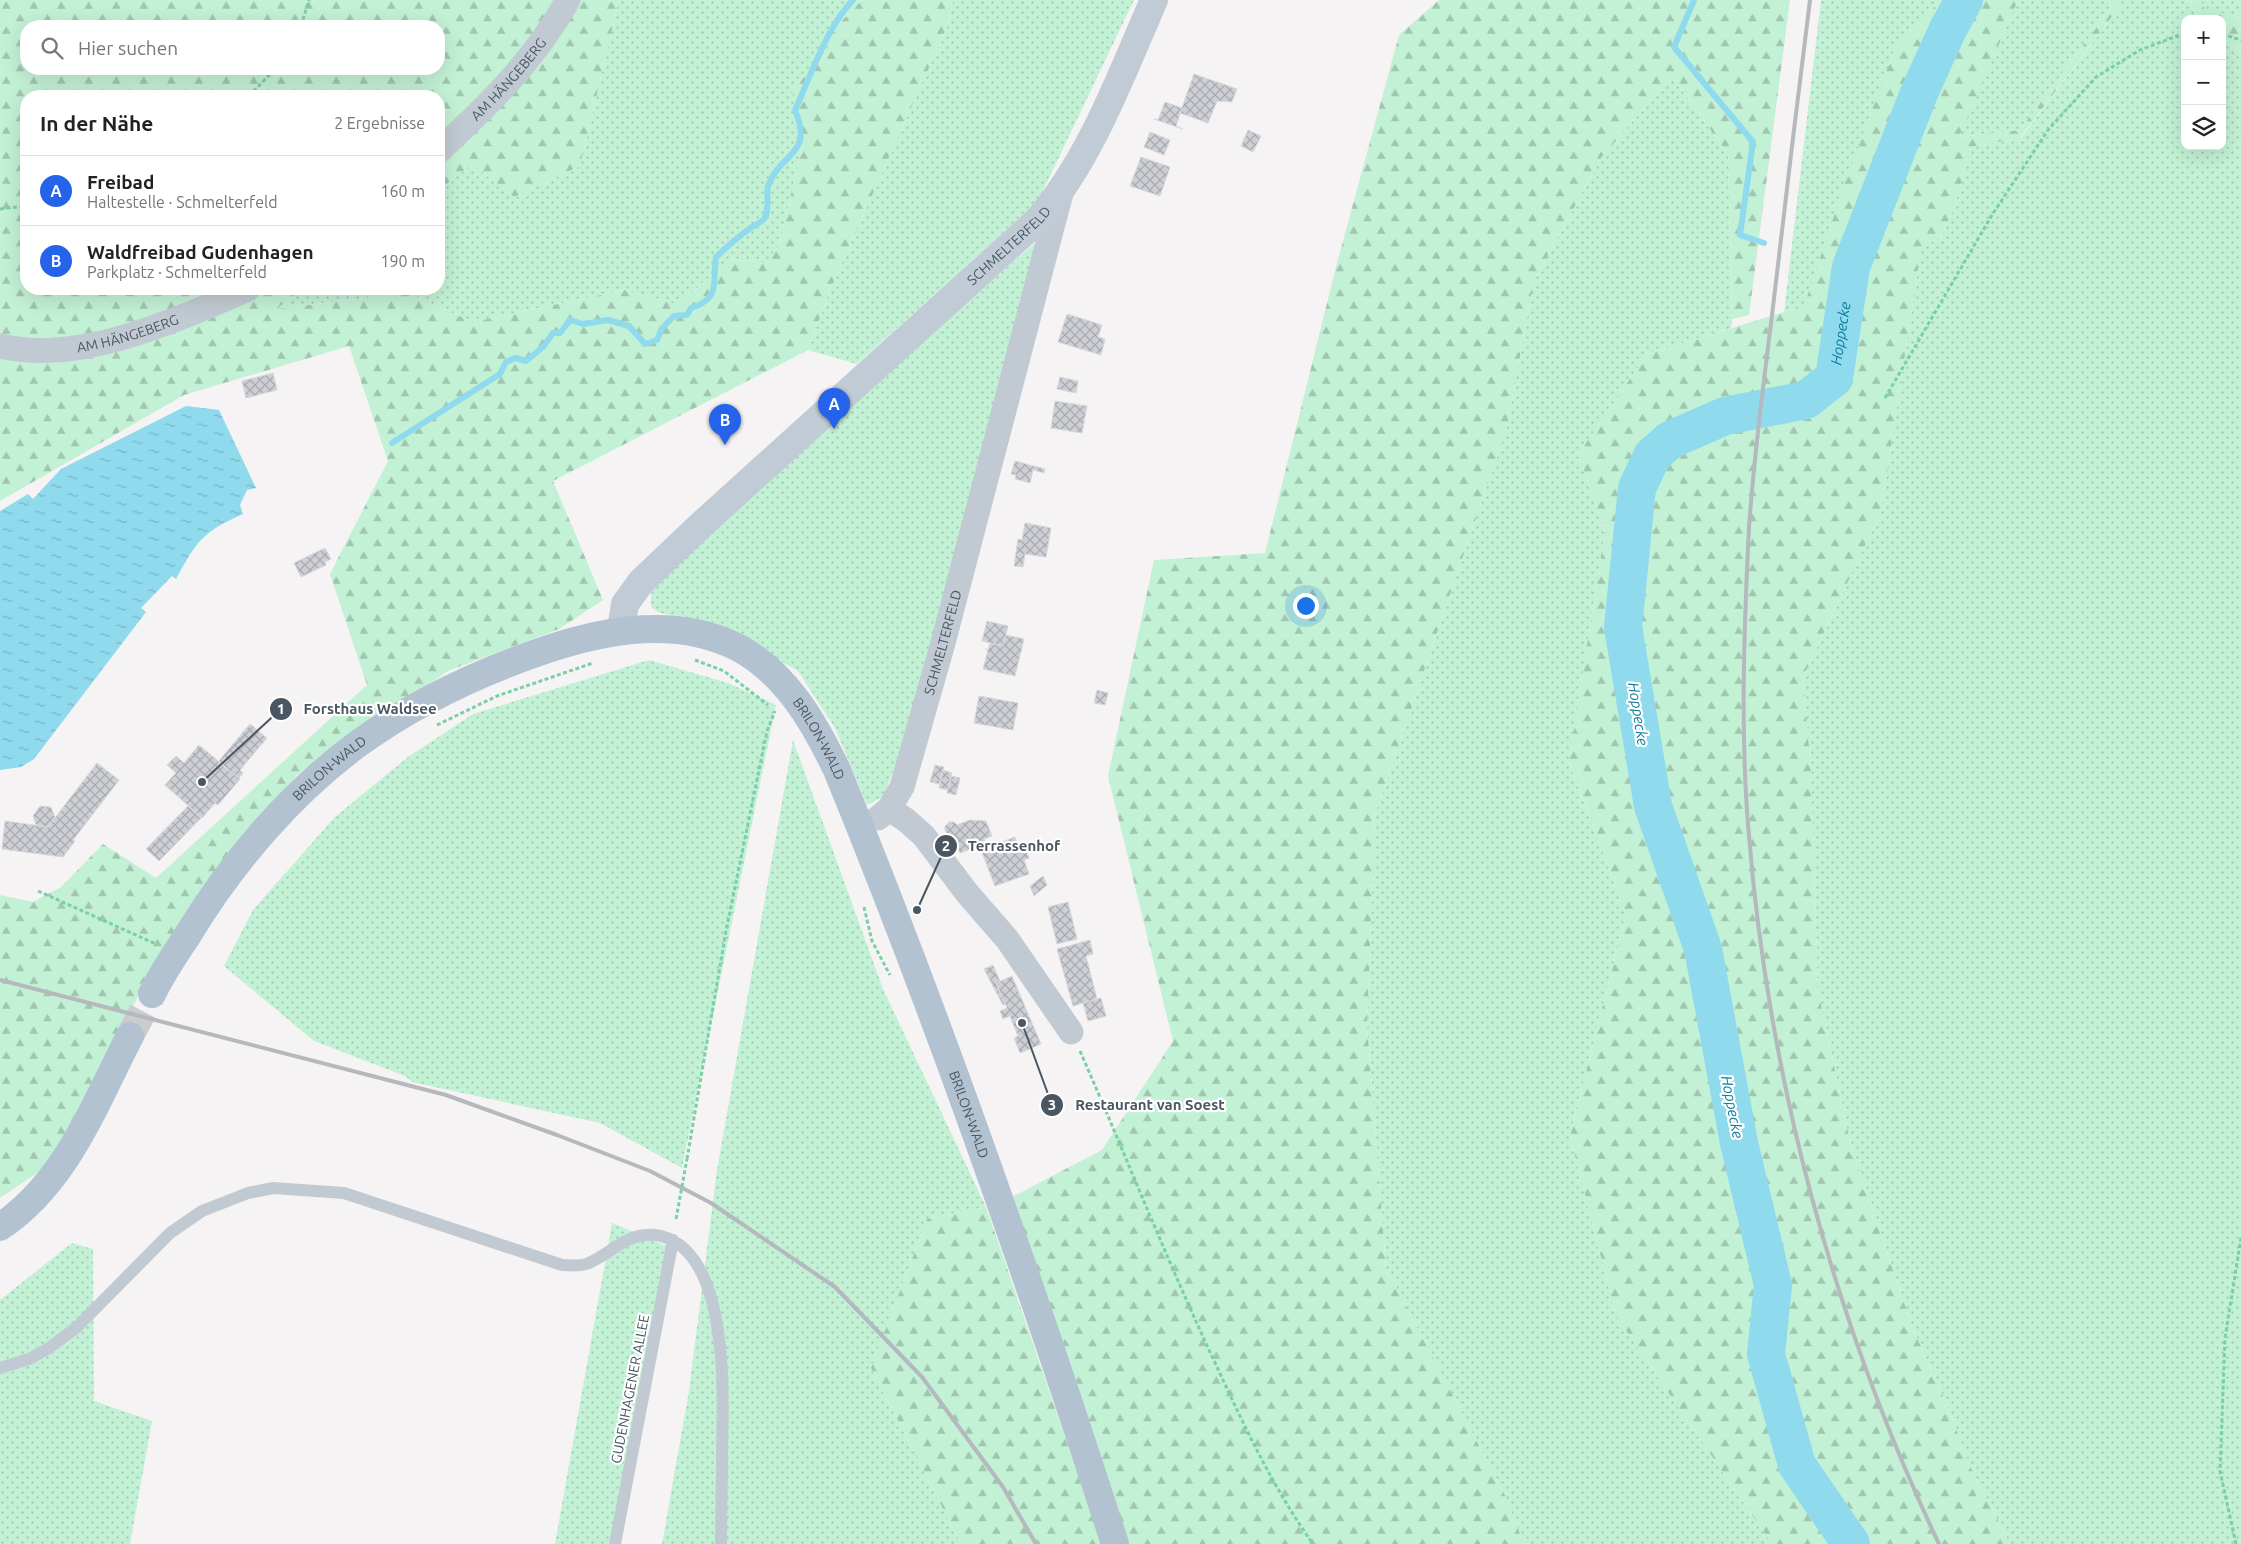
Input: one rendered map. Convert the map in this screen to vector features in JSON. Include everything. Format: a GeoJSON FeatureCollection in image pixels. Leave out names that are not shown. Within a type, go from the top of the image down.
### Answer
{"type":"FeatureCollection","features":[{"type":"Feature","properties":{"kind":"main road","name":"SCHMELTERFELD"},"geometry":{"type":"LineString","coordinates":[[621,630],[625,604],[641,582],[700,525],[1039,219],[1061,193],[1080,160],[1154,0]]}},
{"type":"Feature","properties":{"kind":"main road","name":"BRILON-WALD"},"geometry":{"type":"LineString","coordinates":[[152,994],[176,953],[230,872],[258,838],[313,782],[359,743],[408,712],[468,681],[525,657],[621,630],[654,628],[683,630],[720,640],[736,647],[772,672],[782,700],[822,738],[837,770],[877,869],[965,1102],[1020,1258],[1115,1544]]}},
{"type":"Feature","properties":{"kind":"main road"},"geometry":{"type":"LineString","coordinates":[[0,1227],[39,1194],[66,1158],[91,1115],[130,1036]]}},
{"type":"Feature","properties":{"kind":"street","name":"AM HÄNGEBERG"},"geometry":{"type":"LineString","coordinates":[[445,145],[492,102],[513,78],[536,50],[568,0]]}},
{"type":"Feature","properties":{"kind":"street","name":"SCHMELTERFELD"},"geometry":{"type":"LineString","coordinates":[[1061,193],[943,643],[902,787],[884,814],[906,820],[924,836],[967,893],[1007,940],[1071,1032]]}},
{"type":"Feature","properties":{"kind":"street","name":"AM HÄNGEBERG"},"geometry":{"type":"LineString","coordinates":[[0,346],[43,351],[80,348],[126,336],[183,316],[234,295]]}},
{"type":"Feature","properties":{"kind":"lane"},"geometry":{"type":"LineString","coordinates":[[0,1368],[29,1359],[49,1348],[76,1327],[170,1233],[202,1211],[240,1196],[273,1188],[301,1188],[351,1195],[562,1265],[577,1266],[588,1264],[622,1241],[635,1236],[649,1235],[673,1240],[696,1264],[705,1283],[716,1318],[722,1362],[721,1544]]}},
{"type":"Feature","properties":{"kind":"lane","name":"GUDENHAGENER ALLEE"},"geometry":{"type":"LineString","coordinates":[[615,1544],[673,1240]]}},
{"type":"Feature","properties":{"kind":"path"},"geometry":{"type":"LineString","coordinates":[[303,20],[309,0]]}},
{"type":"Feature","properties":{"kind":"path"},"geometry":{"type":"LineString","coordinates":[[1885,398],[1992,215],[2048,130],[2096,77],[2140,50],[2181,35]]}},
{"type":"Feature","properties":{"kind":"path"},"geometry":{"type":"LineString","coordinates":[[2226,35],[2241,40]]}},
{"type":"Feature","properties":{"kind":"path"},"geometry":{"type":"LineString","coordinates":[[255,90],[269,75]]}},
{"type":"Feature","properties":{"kind":"path"},"geometry":{"type":"LineString","coordinates":[[0,209],[20,207]]}},
{"type":"Feature","properties":{"kind":"path"},"geometry":{"type":"LineString","coordinates":[[690,658],[724,671],[782,700]]}},
{"type":"Feature","properties":{"kind":"path"},"geometry":{"type":"LineString","coordinates":[[434,726],[497,696],[596,662]]}},
{"type":"Feature","properties":{"kind":"path"},"geometry":{"type":"LineString","coordinates":[[780,716],[782,700]]}},
{"type":"Feature","properties":{"kind":"path"},"geometry":{"type":"LineString","coordinates":[[676,1219],[726,931],[767,732],[782,700]]}},
{"type":"Feature","properties":{"kind":"path"},"geometry":{"type":"LineString","coordinates":[[38,891],[176,953]]}},
{"type":"Feature","properties":{"kind":"path"},"geometry":{"type":"LineString","coordinates":[[862,903],[872,941],[891,977]]}},
{"type":"Feature","properties":{"kind":"path"},"geometry":{"type":"LineString","coordinates":[[1071,1032],[1128,1160],[1173,1272],[1254,1447],[1313,1544]]}},
{"type":"Feature","properties":{"kind":"path"},"geometry":{"type":"LineString","coordinates":[[2236,1544],[2220,1471],[2225,1338],[2241,1238]]}},
{"type":"Feature","properties":{"kind":"green space"},"geometry":{"type":"Polygon","coordinates":[[[0,0],[619,0],[580,166],[514,197],[472,164],[445,185],[445,90],[20,90],[20,295],[295,295],[276,309],[391,295],[412,295],[473,322],[624,290],[678,305],[730,259],[766,263],[779,245],[801,152],[792,89],[825,56],[835,28],[862,0],[953,0],[948,25],[830,290],[808,350],[553,481],[603,600],[559,629],[448,671],[297,775],[157,958],[114,1045],[46,1167],[0,1198],[0,895],[33,902],[61,887],[103,844],[156,878],[367,685],[330,574],[388,461],[349,346],[184,395],[0,501],[0,0]]]}},
{"type":"Feature","properties":{"kind":"green space"},"geometry":{"type":"Polygon","coordinates":[[[619,0],[862,0],[835,28],[825,56],[792,89],[801,152],[779,245],[766,263],[730,259],[678,305],[624,290],[473,322],[412,295],[445,295],[445,185],[472,164],[514,197],[580,166],[619,0]]]}},
{"type":"Feature","properties":{"kind":"green space"},"geometry":{"type":"Polygon","coordinates":[[[953,0],[1134,0],[1038,201],[857,364],[808,350],[830,290],[948,25],[953,0]]]}},
{"type":"Feature","properties":{"kind":"green space"},"geometry":{"type":"Polygon","coordinates":[[[1439,0],[1790,0],[1749,315],[1732,319],[1728,154],[1672,76],[1601,158],[1534,281],[1507,427],[1375,815],[1367,1025],[1386,1268],[1504,1493],[1524,1544],[1128,1544],[1012,1197],[1102,1150],[1173,1041],[1108,776],[1154,560],[1265,553],[1337,263],[1399,35],[1439,0]]]}},
{"type":"Feature","properties":{"kind":"green space"},"geometry":{"type":"Polygon","coordinates":[[[1821,0],[1941,0],[1895,48],[1804,306],[1784,312],[1821,0]]]}},
{"type":"Feature","properties":{"kind":"green space"},"geometry":{"type":"Polygon","coordinates":[[[1941,0],[2018,0],[1959,137],[2020,130],[2111,8],[2109,0],[2119,0],[2120,6],[2020,138],[1971,147],[1954,209],[1942,235],[1921,249],[1881,512],[1803,677],[1811,771],[1818,990],[1851,1146],[1913,1329],[1946,1402],[1970,1466],[2010,1544],[1772,1544],[1616,1316],[1570,1136],[1626,914],[1569,761],[1605,530],[1578,455],[1647,354],[1804,306],[1848,174],[1895,48],[1941,0]]]}},
{"type":"Feature","properties":{"kind":"green space"},"geometry":{"type":"Polygon","coordinates":[[[2018,0],[2109,0],[2111,8],[2020,130],[1958,137],[2018,0]]]}},
{"type":"Feature","properties":{"kind":"green space"},"geometry":{"type":"Polygon","coordinates":[[[2119,0],[2190,0],[2195,15],[2181,15],[2181,150],[2226,150],[2226,42],[2241,52],[2241,1544],[2010,1544],[1970,1466],[1946,1402],[1913,1329],[1851,1146],[1818,990],[1811,771],[1803,677],[1881,512],[1921,249],[1942,235],[1954,209],[1971,147],[2021,138],[2120,6],[2119,0]]]}},
{"type":"Feature","properties":{"kind":"green space"},"geometry":{"type":"Polygon","coordinates":[[[2190,0],[2201,0],[2205,10],[2241,17],[2241,52],[2226,42],[2226,15],[2195,15],[2190,0]]]}},
{"type":"Feature","properties":{"kind":"green space"},"geometry":{"type":"Polygon","coordinates":[[[2201,0],[2241,0],[2241,17],[2204,10],[2201,0]]]}},
{"type":"Feature","properties":{"kind":"green space"},"geometry":{"type":"Polygon","coordinates":[[[1672,76],[1728,154],[1732,319],[1731,328],[1647,354],[1578,455],[1605,530],[1569,762],[1626,914],[1570,1136],[1616,1316],[1772,1544],[1524,1544],[1504,1493],[1386,1268],[1367,1025],[1375,815],[1507,427],[1534,281],[1601,158],[1672,76]]]}},
{"type":"Feature","properties":{"kind":"green space"},"geometry":{"type":"Polygon","coordinates":[[[1035,243],[941,639],[884,796],[867,805],[835,728],[798,671],[723,629],[658,612],[651,607],[651,592],[658,578],[881,376],[1035,243]]]}},
{"type":"Feature","properties":{"kind":"green space"},"geometry":{"type":"Polygon","coordinates":[[[295,295],[390,295],[275,309],[295,295]]]}},
{"type":"Feature","properties":{"kind":"green space"},"geometry":{"type":"Polygon","coordinates":[[[649,660],[728,683],[776,705],[682,1168],[600,1123],[412,1082],[405,1076],[314,1041],[224,966],[253,910],[335,817],[408,757],[473,714],[649,660]]]}},
{"type":"Feature","properties":{"kind":"green space"},"geometry":{"type":"Polygon","coordinates":[[[793,740],[883,989],[986,1207],[927,1219],[871,1368],[961,1544],[662,1544],[689,1391],[717,1170],[793,740]]]}},
{"type":"Feature","properties":{"kind":"green space"},"geometry":{"type":"Polygon","coordinates":[[[986,1207],[1102,1544],[961,1544],[871,1368],[927,1219],[986,1207]]]}},
{"type":"Feature","properties":{"kind":"green space"},"geometry":{"type":"Polygon","coordinates":[[[612,1223],[667,1246],[615,1544],[555,1544],[612,1223]]]}},
{"type":"Feature","properties":{"kind":"green space"},"geometry":{"type":"Polygon","coordinates":[[[72,1243],[93,1249],[94,1401],[152,1421],[130,1544],[0,1544],[0,1300],[72,1243]]]}},
{"type":"Feature","properties":{"kind":"water"},"geometry":{"type":"Polygon","coordinates":[[[186,406],[219,410],[256,488],[247,490],[240,505],[243,514],[209,532],[196,546],[176,579],[172,576],[141,608],[146,612],[34,759],[21,767],[0,770],[0,511],[28,494],[33,499],[61,469],[186,406]]]}},
{"type":"Feature","properties":{"kind":"building"},"geometry":{"type":"Polygon","coordinates":[[[1194,74],[1237,89],[1232,102],[1217,101],[1208,123],[1180,113],[1194,74]]]}},
{"type":"Feature","properties":{"kind":"building"},"geometry":{"type":"Polygon","coordinates":[[[1165,102],[1182,108],[1176,126],[1183,129],[1154,119],[1158,120],[1165,102]]]}},
{"type":"Feature","properties":{"kind":"building"},"geometry":{"type":"Polygon","coordinates":[[[1248,130],[1261,136],[1253,152],[1241,146],[1248,130]]]}},
{"type":"Feature","properties":{"kind":"building"},"geometry":{"type":"Polygon","coordinates":[[[1150,132],[1170,140],[1164,155],[1144,147],[1150,132]]]}},
{"type":"Feature","properties":{"kind":"building"},"geometry":{"type":"Polygon","coordinates":[[[1141,157],[1170,167],[1160,196],[1130,186],[1141,157]]]}},
{"type":"Feature","properties":{"kind":"building"},"geometry":{"type":"Polygon","coordinates":[[[1067,314],[1102,325],[1098,337],[1105,339],[1101,355],[1058,342],[1067,314]]]}},
{"type":"Feature","properties":{"kind":"building"},"geometry":{"type":"Polygon","coordinates":[[[273,373],[277,390],[246,398],[242,381],[273,373]]]}},
{"type":"Feature","properties":{"kind":"building"},"geometry":{"type":"Polygon","coordinates":[[[1060,377],[1078,381],[1076,393],[1057,389],[1060,377]]]}},
{"type":"Feature","properties":{"kind":"building"},"geometry":{"type":"Polygon","coordinates":[[[1055,401],[1087,406],[1082,433],[1051,428],[1055,401]]]}},
{"type":"Feature","properties":{"kind":"building"},"geometry":{"type":"Polygon","coordinates":[[[1015,461],[1045,469],[1044,473],[1033,470],[1030,483],[1015,479],[1016,475],[1011,474],[1015,461]]]}},
{"type":"Feature","properties":{"kind":"building"},"geometry":{"type":"Polygon","coordinates":[[[1025,523],[1051,528],[1046,557],[1025,554],[1023,567],[1014,566],[1018,539],[1022,540],[1025,523]]]}},
{"type":"Feature","properties":{"kind":"building"},"geometry":{"type":"Polygon","coordinates":[[[325,548],[331,559],[325,562],[326,565],[301,577],[294,563],[325,548]]]}},
{"type":"Feature","properties":{"kind":"building"},"geometry":{"type":"Polygon","coordinates":[[[987,621],[1008,626],[1003,646],[982,641],[987,621]]]}},
{"type":"Feature","properties":{"kind":"building"},"geometry":{"type":"Polygon","coordinates":[[[1006,635],[1024,639],[1015,676],[983,669],[990,643],[1003,646],[1006,635]]]}},
{"type":"Feature","properties":{"kind":"building"},"geometry":{"type":"Polygon","coordinates":[[[1097,690],[1108,693],[1105,705],[1094,703],[1097,690]]]}},
{"type":"Feature","properties":{"kind":"building"},"geometry":{"type":"Polygon","coordinates":[[[979,696],[1018,703],[1013,730],[974,723],[979,696]]]}},
{"type":"Feature","properties":{"kind":"building"},"geometry":{"type":"Polygon","coordinates":[[[250,724],[267,738],[240,770],[243,773],[239,778],[218,762],[250,724]]]}},
{"type":"Feature","properties":{"kind":"building"},"geometry":{"type":"Polygon","coordinates":[[[199,745],[240,779],[218,805],[215,803],[202,818],[165,785],[176,773],[167,765],[176,756],[184,763],[199,745]]]}},
{"type":"Feature","properties":{"kind":"building"},"geometry":{"type":"Polygon","coordinates":[[[97,763],[119,780],[73,840],[75,841],[63,857],[2,849],[5,821],[48,827],[97,763]]]}},
{"type":"Feature","properties":{"kind":"building"},"geometry":{"type":"Polygon","coordinates":[[[935,765],[944,767],[939,784],[930,782],[935,765]]]}},
{"type":"Feature","properties":{"kind":"building"},"geometry":{"type":"Polygon","coordinates":[[[943,770],[952,773],[948,790],[939,788],[943,770]]]}},
{"type":"Feature","properties":{"kind":"building"},"geometry":{"type":"Polygon","coordinates":[[[951,776],[960,778],[956,795],[947,793],[951,776]]]}},
{"type":"Feature","properties":{"kind":"building"},"geometry":{"type":"Polygon","coordinates":[[[40,806],[51,807],[55,818],[48,827],[36,825],[33,816],[40,806]]]}},
{"type":"Feature","properties":{"kind":"building"},"geometry":{"type":"Polygon","coordinates":[[[188,806],[202,817],[159,861],[146,849],[188,806]]]}},
{"type":"Feature","properties":{"kind":"building"},"geometry":{"type":"Polygon","coordinates":[[[970,820],[986,821],[992,836],[984,839],[986,843],[960,853],[953,835],[949,835],[945,831],[945,826],[949,822],[954,822],[957,825],[970,820]]]}},
{"type":"Feature","properties":{"kind":"building"},"geometry":{"type":"Polygon","coordinates":[[[1015,837],[1019,848],[1025,847],[1029,858],[1024,860],[1029,874],[995,886],[981,850],[1015,837]]]}},
{"type":"Feature","properties":{"kind":"building"},"geometry":{"type":"Polygon","coordinates":[[[1043,876],[1047,885],[1034,896],[1030,886],[1043,876]]]}},
{"type":"Feature","properties":{"kind":"building"},"geometry":{"type":"Polygon","coordinates":[[[1068,902],[1077,939],[1057,944],[1048,907],[1068,902]]]}},
{"type":"Feature","properties":{"kind":"building"},"geometry":{"type":"Polygon","coordinates":[[[1090,940],[1093,954],[1086,956],[1097,999],[1073,1006],[1057,949],[1090,940]]]}},
{"type":"Feature","properties":{"kind":"building"},"geometry":{"type":"Polygon","coordinates":[[[993,965],[1000,981],[996,983],[1005,1004],[1003,1005],[984,969],[993,965]]]}},
{"type":"Feature","properties":{"kind":"building"},"geometry":{"type":"Polygon","coordinates":[[[1012,976],[1041,1044],[1020,1053],[1014,1038],[1018,1036],[1010,1016],[1003,1019],[1000,1011],[1007,1008],[996,983],[1012,976]]]}},
{"type":"Feature","properties":{"kind":"building"},"geometry":{"type":"Polygon","coordinates":[[[1101,998],[1106,1016],[1088,1021],[1083,1003],[1101,998]]]}},
{"type":"Feature","properties":{"kind":"waterway"},"geometry":{"type":"LineString","coordinates":[[392,443],[500,374],[506,362],[515,358],[526,361],[543,347],[553,333],[560,333],[570,320],[583,324],[608,320],[629,326],[645,344],[657,340],[662,328],[674,316],[687,315],[691,308],[707,299],[714,288],[716,257],[739,236],[766,216],[768,186],[780,166],[794,152],[801,136],[795,110],[827,37],[853,0]]}},
{"type":"Feature","properties":{"kind":"waterway"},"geometry":{"type":"LineString","coordinates":[[1694,0],[1674,47],[1753,142],[1740,235],[1764,243]]}},
{"type":"Feature","properties":{"kind":"waterway","name":"Hoppecke"},"geometry":{"type":"LineString","coordinates":[[1851,1544],[1797,1465],[1766,1354],[1773,1285],[1739,1143],[1703,949],[1653,806],[1623,627],[1637,488],[1652,456],[1670,440],[1725,416],[1806,400],[1834,378],[1851,267],[1919,93],[1948,29],[1964,0]]}},
{"type":"Feature","properties":{"kind":"tunnel"},"geometry":{"type":"LineString","coordinates":[[130,1036],[152,994]]}},
{"type":"Feature","properties":{"kind":"railway"},"geometry":{"type":"LineString","coordinates":[[1810,0],[1760,417],[1749,527],[1744,643],[1744,760],[1749,836],[1759,928],[1772,1019],[1790,1109],[1812,1199],[1838,1287],[1868,1374],[1902,1460],[1939,1544]]}},
{"type":"Feature","properties":{"kind":"railway"},"geometry":{"type":"LineString","coordinates":[[0,980],[446,1095],[650,1171],[711,1203],[835,1287],[922,1377],[1003,1487],[1036,1544]]}},
{"type":"Feature","properties":{"kind":"place","name":"Freibad"},"geometry":{"type":"Point","coordinates":[834,429]}},
{"type":"Feature","properties":{"kind":"place","name":"Waldfreibad Gudenhagen"},"geometry":{"type":"Point","coordinates":[725,445]}},
{"type":"Feature","properties":{"kind":"place","name":"Forsthaus Waldsee"},"geometry":{"type":"Point","coordinates":[202,782]}},
{"type":"Feature","properties":{"kind":"place","name":"Terrassenhof"},"geometry":{"type":"Point","coordinates":[917,910]}},
{"type":"Feature","properties":{"kind":"place","name":"Restaurant van Soest"},"geometry":{"type":"Point","coordinates":[1022,1023]}}]}
